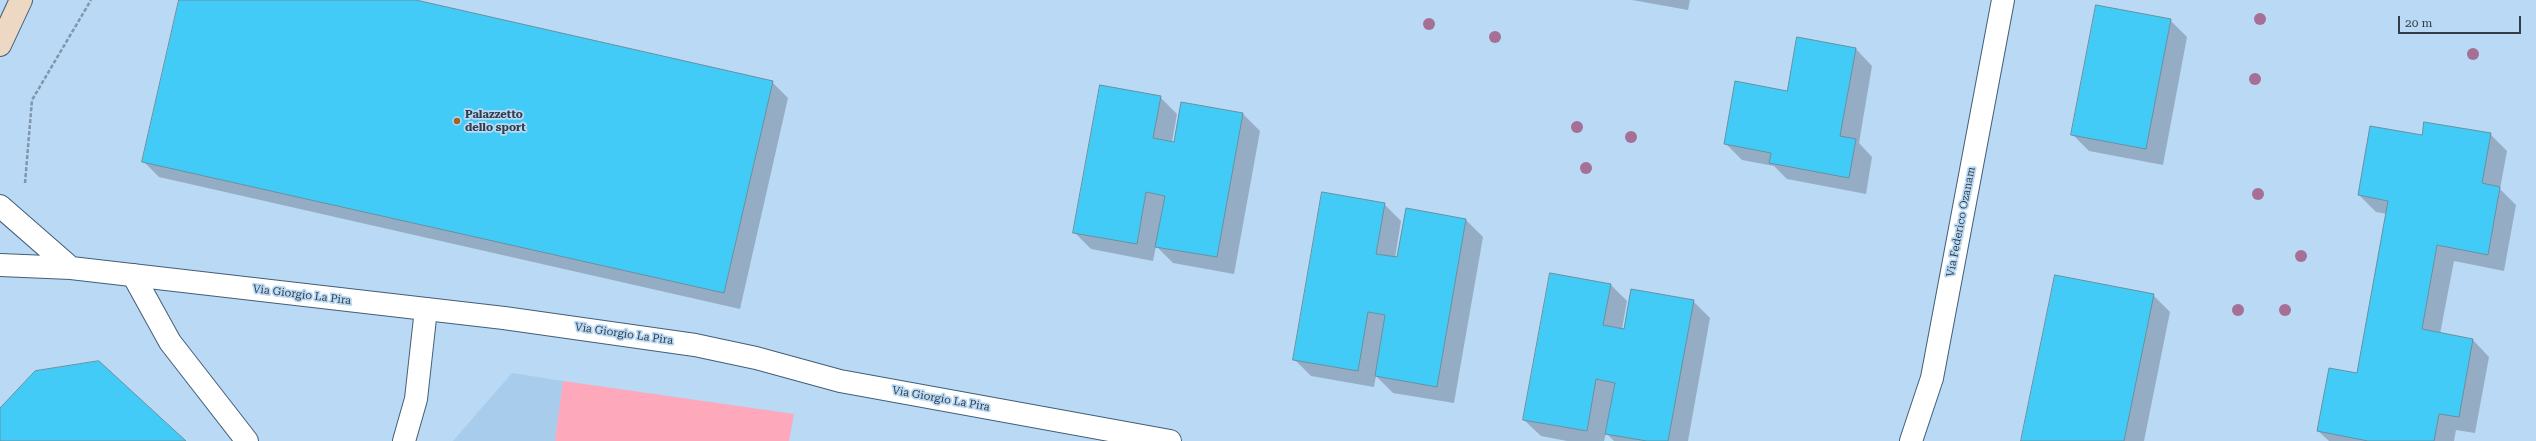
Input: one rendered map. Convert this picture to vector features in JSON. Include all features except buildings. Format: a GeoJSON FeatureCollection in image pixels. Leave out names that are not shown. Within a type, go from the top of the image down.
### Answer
{"type":"FeatureCollection","features":[{"type":"Feature","properties":{"kind":"main road"},"geometry":{"type":"LineString","coordinates":[[0,45],[21,0]]}},
{"type":"Feature","properties":{"kind":"street","name":"Via Federico Ozanam"},"geometry":{"type":"LineString","coordinates":[[1911,441],[1932,378],[2003,0]]}},
{"type":"Feature","properties":{"kind":"street"},"geometry":{"type":"LineString","coordinates":[[7,213],[71,268]]}},
{"type":"Feature","properties":{"kind":"street","name":"Via Giorgio La Pira"},"geometry":{"type":"LineString","coordinates":[[0,265],[71,268],[133,275],[426,309],[695,344],[756,358],[840,381],[1170,441]]}},
{"type":"Feature","properties":{"kind":"street"},"geometry":{"type":"LineString","coordinates":[[133,275],[170,342],[247,441]]}},
{"type":"Feature","properties":{"kind":"street"},"geometry":{"type":"LineString","coordinates":[[404,441],[416,399],[426,309]]}},
{"type":"Feature","properties":{"kind":"path"},"geometry":{"type":"LineString","coordinates":[[7,213],[24,200],[32,100],[91,0]]}},
{"type":"Feature","properties":{"kind":"shaded area"},"geometry":{"type":"Polygon","coordinates":[[[512,373],[563,381],[555,441],[453,441],[512,373]]]}},
{"type":"Feature","properties":{"kind":"shaded area"},"geometry":{"type":"Polygon","coordinates":[[[563,381],[794,414],[789,441],[555,441],[563,381]]]}},
{"type":"Feature","properties":{"kind":"place","name":"Palazzetto dello sport"},"geometry":{"type":"Point","coordinates":[457,121]}}]}
